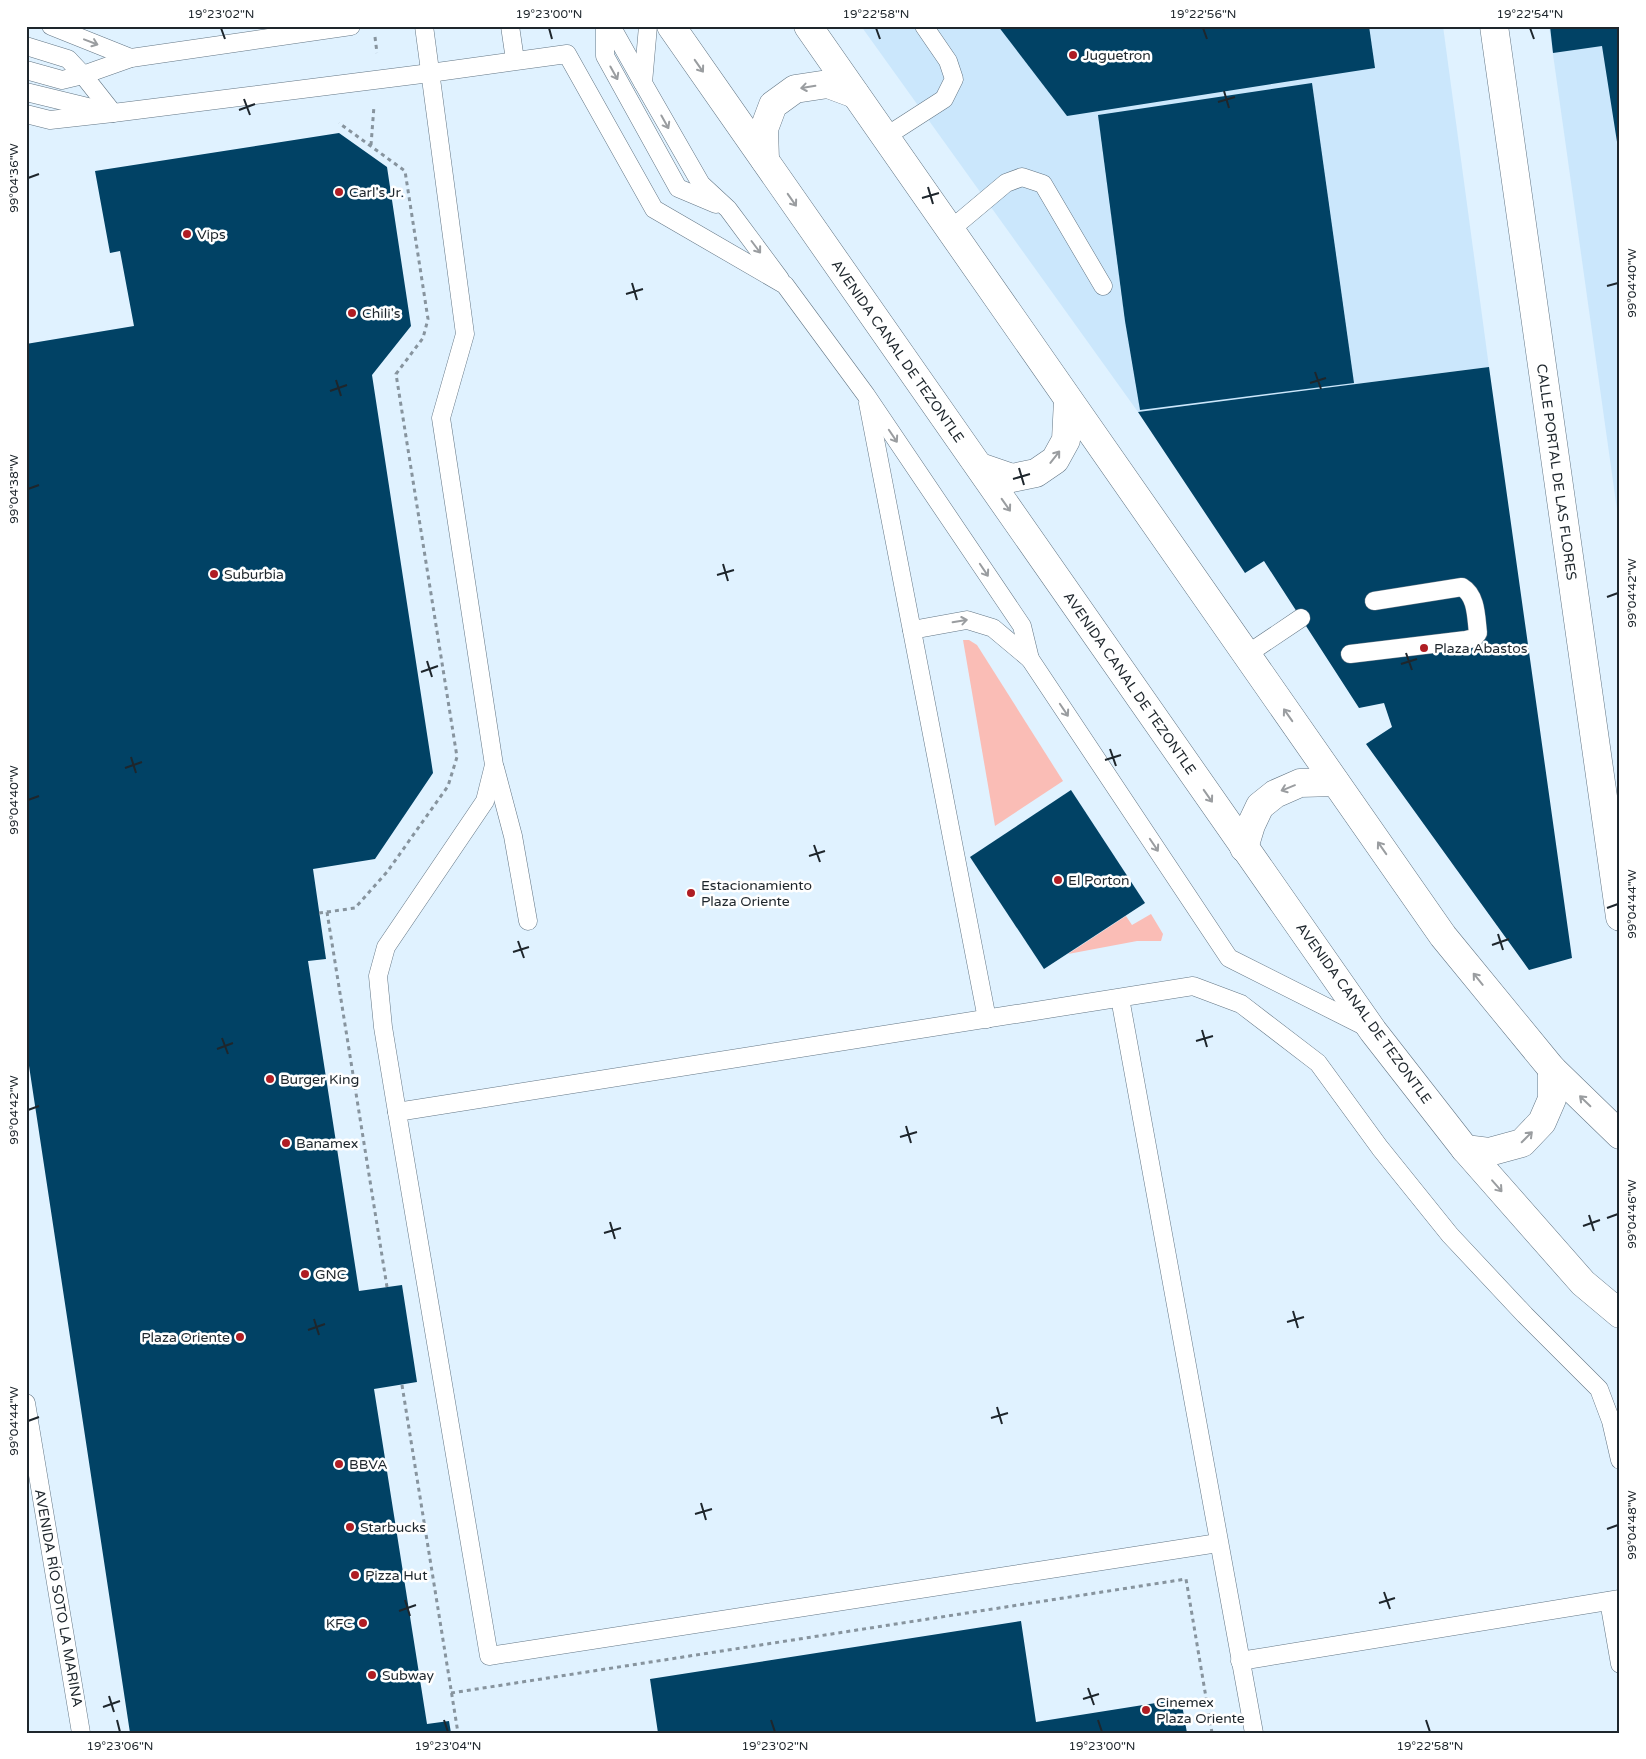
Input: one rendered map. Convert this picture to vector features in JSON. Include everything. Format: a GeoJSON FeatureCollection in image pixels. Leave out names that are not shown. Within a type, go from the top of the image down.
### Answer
{"type":"FeatureCollection","features":[{"type":"Feature","properties":{"kind":"main road","name":"AVENIDA CANAL DE TEZONTLE"},"geometry":{"type":"LineString","coordinates":[[671,26],[1373,1030],[1465,1149],[1582,1283],[1620,1314]]}},
{"type":"Feature","properties":{"kind":"main road"},"geometry":{"type":"LineString","coordinates":[[808,26],[1443,936],[1552,1069],[1620,1135]]}},
{"type":"Feature","properties":{"kind":"main road","name":"CALLE PORTAL DE LAS FLORES"},"geometry":{"type":"LineString","coordinates":[[1494,26],[1620,917]]}},
{"type":"Feature","properties":{"kind":"main road"},"geometry":{"type":"LineString","coordinates":[[765,160],[764,129],[773,105],[795,89],[820,85],[828,84],[855,94]]}},
{"type":"Feature","properties":{"kind":"main road"},"geometry":{"type":"LineString","coordinates":[[980,467],[1012,478],[1036,473],[1054,460],[1066,440],[1068,400]]}},
{"type":"Feature","properties":{"kind":"main road"},"geometry":{"type":"LineString","coordinates":[[1244,848],[1251,825],[1260,806],[1275,794],[1300,783],[1335,782]]}},
{"type":"Feature","properties":{"kind":"main road"},"geometry":{"type":"LineString","coordinates":[[1465,1149],[1489,1152],[1522,1143],[1542,1122],[1552,1099],[1552,1069]]}},
{"type":"Feature","properties":{"kind":"lane"},"geometry":{"type":"LineString","coordinates":[[51,26],[132,58]]}},
{"type":"Feature","properties":{"kind":"lane"},"geometry":{"type":"LineString","coordinates":[[26,70],[62,80],[84,75],[132,58],[351,26]]}},
{"type":"Feature","properties":{"kind":"lane"},"geometry":{"type":"LineString","coordinates":[[424,26],[465,334],[441,418],[494,765],[513,836],[528,920]]}},
{"type":"Feature","properties":{"kind":"lane"},"geometry":{"type":"LineString","coordinates":[[510,26],[515,60]]}},
{"type":"Feature","properties":{"kind":"lane"},"geometry":{"type":"LineString","coordinates":[[605,26],[605,56],[678,188],[728,209]]}},
{"type":"Feature","properties":{"kind":"lane"},"geometry":{"type":"LineString","coordinates":[[611,26],[701,184],[728,209],[866,395],[1022,626],[1030,659]]}},
{"type":"Feature","properties":{"kind":"lane"},"geometry":{"type":"LineString","coordinates":[[643,83],[648,26]]}},
{"type":"Feature","properties":{"kind":"lane"},"geometry":{"type":"LineString","coordinates":[[885,137],[944,99],[954,79],[948,61],[924,26]]}},
{"type":"Feature","properties":{"kind":"lane"},"geometry":{"type":"LineString","coordinates":[[26,46],[68,58],[84,75],[112,114]]}},
{"type":"Feature","properties":{"kind":"lane"},"geometry":{"type":"LineString","coordinates":[[26,114],[50,120],[112,114],[567,54],[654,209],[785,285]]}},
{"type":"Feature","properties":{"kind":"lane"},"geometry":{"type":"LineString","coordinates":[[26,92],[112,114]]}},
{"type":"Feature","properties":{"kind":"lane"},"geometry":{"type":"LineString","coordinates":[[950,230],[1006,183],[1022,177],[1043,184],[1103,286]]}},
{"type":"Feature","properties":{"kind":"lane"},"geometry":{"type":"LineString","coordinates":[[866,395],[987,1019]]}},
{"type":"Feature","properties":{"kind":"lane"},"geometry":{"type":"LineString","coordinates":[[1350,654],[1466,640],[1474,638],[1478,633],[1472,598],[1468,591],[1462,588],[1374,601]]}},
{"type":"Feature","properties":{"kind":"lane"},"geometry":{"type":"LineString","coordinates":[[1246,655],[1301,618]]}},
{"type":"Feature","properties":{"kind":"lane"},"geometry":{"type":"LineString","coordinates":[[912,630],[967,620],[993,628],[1030,659],[1229,958],[1373,1030]]}},
{"type":"Feature","properties":{"kind":"lane"},"geometry":{"type":"LineString","coordinates":[[494,765],[485,801],[386,947],[378,976],[397,1112],[489,1656],[1218,1543]]}},
{"type":"Feature","properties":{"kind":"lane"},"geometry":{"type":"LineString","coordinates":[[397,1112],[1193,986],[1241,1004],[1318,1063],[1380,1148],[1450,1235],[1525,1315],[1599,1389],[1611,1421],[1620,1460]]}},
{"type":"Feature","properties":{"kind":"lane"},"geometry":{"type":"LineString","coordinates":[[1120,998],[1254,1733]]}},
{"type":"Feature","properties":{"kind":"lane","name":"AVENIDA RÍO SOTO LA MARINA"},"geometry":{"type":"LineString","coordinates":[[26,1403],[81,1733]]}},
{"type":"Feature","properties":{"kind":"lane"},"geometry":{"type":"LineString","coordinates":[[1240,1661],[1614,1600],[1620,1664]]}},
{"type":"Feature","properties":{"kind":"path"},"geometry":{"type":"LineString","coordinates":[[319,913],[355,908],[387,872],[448,786],[456,757],[396,374],[423,338],[428,319],[405,171],[340,123]]}},
{"type":"Feature","properties":{"kind":"path"},"geometry":{"type":"LineString","coordinates":[[327,912],[387,1287]]}},
{"type":"Feature","properties":{"kind":"path"},"geometry":{"type":"LineString","coordinates":[[402,1384],[458,1733]]}},
{"type":"Feature","properties":{"kind":"path"},"geometry":{"type":"LineString","coordinates":[[451,1693],[1186,1579],[1212,1733]]}},
{"type":"Feature","properties":{"kind":"shaded area"},"geometry":{"type":"Polygon","coordinates":[[[861,26],[1443,26],[1489,367],[1138,412],[861,26]]]}},
{"type":"Feature","properties":{"kind":"shaded area"},"geometry":{"type":"Polygon","coordinates":[[[1549,26],[1620,26],[1620,531],[1549,26]]]}},
{"type":"Feature","properties":{"kind":"shaded area"},"geometry":{"type":"Polygon","coordinates":[[[963,640],[969,640],[977,645],[1063,781],[995,826],[963,640]]]}},
{"type":"Feature","properties":{"kind":"shaded area"},"geometry":{"type":"Polygon","coordinates":[[[1151,914],[1163,934],[1161,941],[1137,941],[1068,954],[1126,916],[1132,925],[1151,914]]]}},
{"type":"Feature","properties":{"kind":"building"},"geometry":{"type":"Polygon","coordinates":[[[998,26],[1369,26],[1375,68],[1067,116],[998,26]]]}},
{"type":"Feature","properties":{"kind":"building"},"geometry":{"type":"Polygon","coordinates":[[[1550,26],[1620,26],[1620,161],[1602,46],[1553,53],[1550,26]]]}},
{"type":"Feature","properties":{"kind":"building"},"geometry":{"type":"Polygon","coordinates":[[[1312,83],[1354,383],[1140,410],[1125,321],[1098,115],[1312,83]]]}},
{"type":"Feature","properties":{"kind":"building"},"geometry":{"type":"Polygon","coordinates":[[[339,133],[387,167],[411,326],[372,375],[433,773],[375,859],[313,869],[326,959],[308,961],[359,1291],[402,1285],[417,1382],[374,1389],[427,1724],[449,1721],[451,1733],[130,1733],[26,1046],[26,344],[134,326],[120,251],[110,253],[95,171],[339,133]]]}},
{"type":"Feature","properties":{"kind":"building","name":"Plaza Abastos"},"geometry":{"type":"Polygon","coordinates":[[[1489,367],[1572,958],[1529,970],[1366,744],[1392,727],[1384,703],[1359,708],[1264,561],[1245,573],[1138,412],[1489,367]]]}},
{"type":"Feature","properties":{"kind":"building","name":"El Porton"},"geometry":{"type":"Polygon","coordinates":[[[1071,790],[1145,903],[1044,969],[970,857],[1071,790]]]}},
{"type":"Feature","properties":{"kind":"building"},"geometry":{"type":"Polygon","coordinates":[[[1021,1621],[1036,1722],[1181,1699],[1187,1733],[658,1733],[650,1679],[1021,1621]]]}},
{"type":"Feature","properties":{"kind":"place","name":"Juguetron"},"geometry":{"type":"Point","coordinates":[1073,55]}},
{"type":"Feature","properties":{"kind":"place","name":"Carl's Jr."},"geometry":{"type":"Point","coordinates":[339,192]}},
{"type":"Feature","properties":{"kind":"place","name":"Vips"},"geometry":{"type":"Point","coordinates":[187,234]}},
{"type":"Feature","properties":{"kind":"place","name":"Chili's"},"geometry":{"type":"Point","coordinates":[352,313]}},
{"type":"Feature","properties":{"kind":"place","name":"Suburbia"},"geometry":{"type":"Point","coordinates":[214,574]}},
{"type":"Feature","properties":{"kind":"place","name":"Plaza Abastos"},"geometry":{"type":"Point","coordinates":[1424,648]}},
{"type":"Feature","properties":{"kind":"place","name":"El Porton"},"geometry":{"type":"Point","coordinates":[1058,880]}},
{"type":"Feature","properties":{"kind":"place","name":"Estacionamiento Plaza Oriente"},"geometry":{"type":"Point","coordinates":[691,893]}},
{"type":"Feature","properties":{"kind":"place","name":"Burger King"},"geometry":{"type":"Point","coordinates":[270,1079]}},
{"type":"Feature","properties":{"kind":"place","name":"Banamex"},"geometry":{"type":"Point","coordinates":[286,1143]}},
{"type":"Feature","properties":{"kind":"place","name":"GNC"},"geometry":{"type":"Point","coordinates":[305,1274]}},
{"type":"Feature","properties":{"kind":"place","name":"Plaza Oriente"},"geometry":{"type":"Point","coordinates":[240,1337]}},
{"type":"Feature","properties":{"kind":"place","name":"BBVA"},"geometry":{"type":"Point","coordinates":[339,1464]}},
{"type":"Feature","properties":{"kind":"place","name":"Starbucks"},"geometry":{"type":"Point","coordinates":[350,1527]}},
{"type":"Feature","properties":{"kind":"place","name":"Pizza Hut"},"geometry":{"type":"Point","coordinates":[355,1575]}},
{"type":"Feature","properties":{"kind":"place","name":"KFC"},"geometry":{"type":"Point","coordinates":[363,1623]}},
{"type":"Feature","properties":{"kind":"place","name":"Subway"},"geometry":{"type":"Point","coordinates":[372,1675]}},
{"type":"Feature","properties":{"kind":"place","name":"Cinemex Plaza Oriente"},"geometry":{"type":"Point","coordinates":[1146,1710]}}]}
